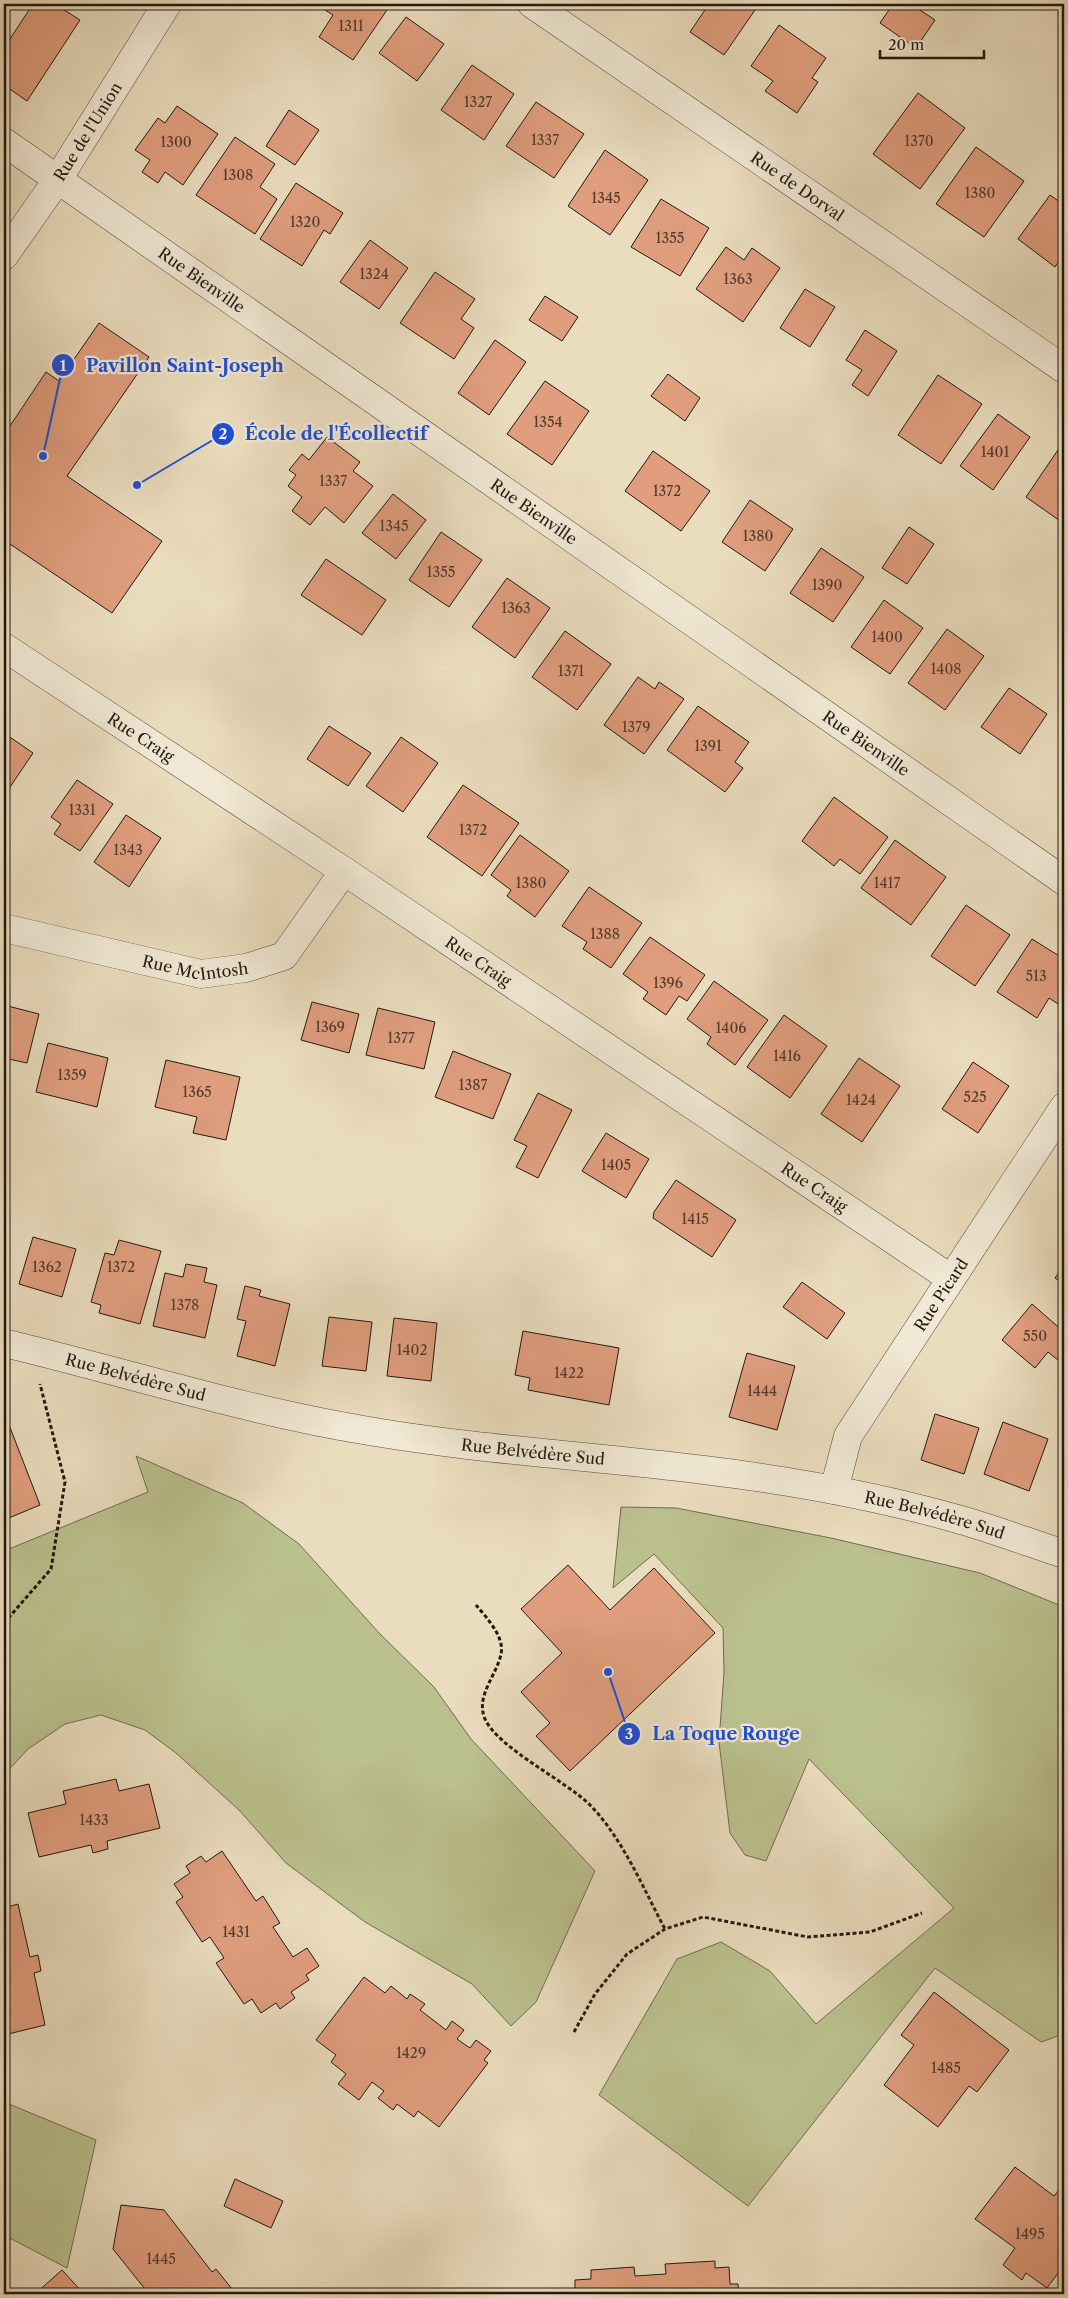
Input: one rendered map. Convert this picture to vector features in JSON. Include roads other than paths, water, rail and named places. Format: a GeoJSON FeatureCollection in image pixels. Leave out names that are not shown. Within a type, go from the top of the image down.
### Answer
{"type":"FeatureCollection","features":[{"type":"Feature","properties":{"kind":"street","name":"Rue de l'Union"},"geometry":{"type":"LineString","coordinates":[[4,256],[58,179],[167,4]]}},
{"type":"Feature","properties":{"kind":"street","name":"Rue de Dorval"},"geometry":{"type":"LineString","coordinates":[[532,4],[1064,369]]}},
{"type":"Feature","properties":{"kind":"street","name":"Rue Bienville"},"geometry":{"type":"LineString","coordinates":[[4,142],[1064,881]]}},
{"type":"Feature","properties":{"kind":"street","name":"Rue Craig"},"geometry":{"type":"LineString","coordinates":[[4,647],[344,871],[950,1278]]}},
{"type":"Feature","properties":{"kind":"street","name":"Rue McIntosh"},"geometry":{"type":"LineString","coordinates":[[4,928],[201,974],[246,968],[284,956],[344,871]]}},
{"type":"Feature","properties":{"kind":"street","name":"Rue Picard"},"geometry":{"type":"LineString","coordinates":[[834,1490],[848,1436],[1064,1107]]}},
{"type":"Feature","properties":{"kind":"street","name":"Rue Belvédère Sud"},"geometry":{"type":"LineString","coordinates":[[4,1343],[244,1404],[368,1431],[502,1450],[706,1470],[834,1490],[959,1520],[1064,1554]]}},
{"type":"Feature","properties":{"kind":"place","name":"Pavillon Saint-Joseph"},"geometry":{"type":"Point","coordinates":[43,456]}},
{"type":"Feature","properties":{"kind":"place","name":"École de l'Écollectif"},"geometry":{"type":"Point","coordinates":[137,485]}},
{"type":"Feature","properties":{"kind":"place","name":"La Toque Rouge"},"geometry":{"type":"Point","coordinates":[608,1672]}}]}
